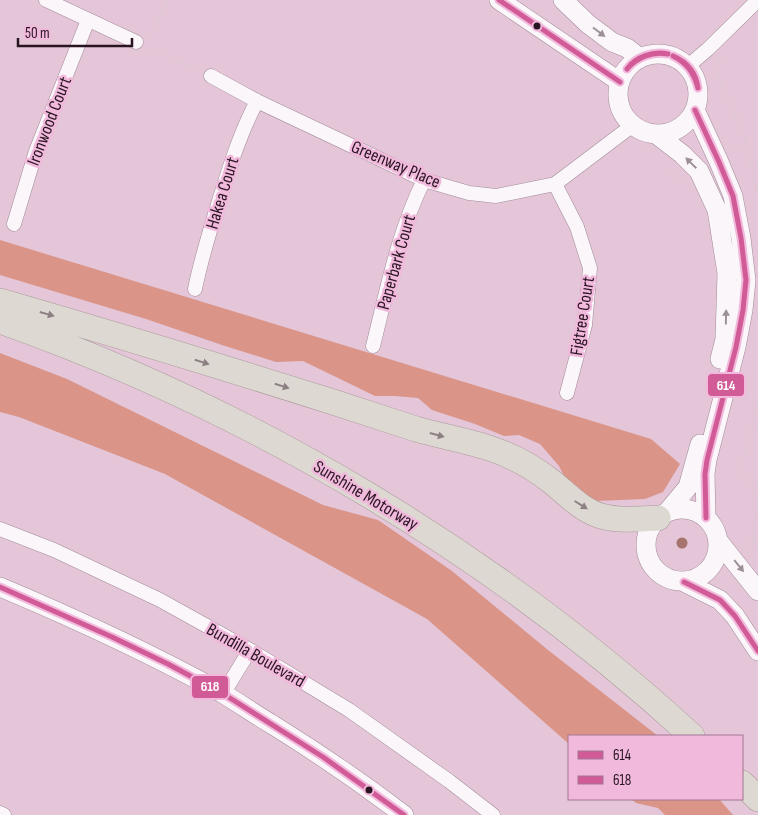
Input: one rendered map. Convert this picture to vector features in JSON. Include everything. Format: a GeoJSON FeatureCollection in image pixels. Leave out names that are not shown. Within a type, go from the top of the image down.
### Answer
{"type":"FeatureCollection","features":[{"type":"Feature","properties":{"kind":"highway"},"geometry":{"type":"LineString","coordinates":[[0,301],[85,325],[417,429],[496,451],[539,472],[575,502],[601,516],[617,519],[663,515]]}},
{"type":"Feature","properties":{"kind":"highway","name":"Sunshine Motorway"},"geometry":{"type":"LineString","coordinates":[[0,321],[59,342],[154,383],[260,434],[380,502],[470,560],[548,617],[612,667],[691,735]]}},
{"type":"Feature","properties":{"kind":"highway"},"geometry":{"type":"LineString","coordinates":[[743,784],[758,799]]}},
{"type":"Feature","properties":{"kind":"street"},"geometry":{"type":"LineString","coordinates":[[46,0],[140,44]]}},
{"type":"Feature","properties":{"kind":"street"},"geometry":{"type":"LineString","coordinates":[[499,0],[620,82]]}},
{"type":"Feature","properties":{"kind":"street"},"geometry":{"type":"LineString","coordinates":[[563,0],[606,38],[627,48],[640,58]]}},
{"type":"Feature","properties":{"kind":"street"},"geometry":{"type":"LineString","coordinates":[[688,66],[758,0]]}},
{"type":"Feature","properties":{"kind":"street","name":"Ironwood Court"},"geometry":{"type":"LineString","coordinates":[[14,224],[36,151],[88,20]]}},
{"type":"Feature","properties":{"kind":"street"},"geometry":{"type":"LineString","coordinates":[[652,53],[665,53],[677,58],[688,66],[695,75],[699,99],[689,120],[679,128],[668,133],[644,132],[633,125],[625,116],[620,106],[618,94],[620,82],[624,72],[640,58],[652,53]]}},
{"type":"Feature","properties":{"kind":"street","name":"Greenway Place"},"geometry":{"type":"LineString","coordinates":[[212,76],[257,101],[424,180],[469,193],[496,196],[555,184],[633,125]]}},
{"type":"Feature","properties":{"kind":"street","name":"Hakea Court"},"geometry":{"type":"LineString","coordinates":[[194,289],[234,151],[247,119],[257,101]]}},
{"type":"Feature","properties":{"kind":"street"},"geometry":{"type":"LineString","coordinates":[[695,110],[733,196],[746,280],[736,347],[707,460],[705,474],[706,518]]}},
{"type":"Feature","properties":{"kind":"street"},"geometry":{"type":"LineString","coordinates":[[656,134],[682,154],[698,171],[717,210],[726,273],[725,339],[688,487],[650,528],[646,540],[647,553],[652,565],[660,574],[671,580],[684,582],[720,600],[736,616],[758,650]]}},
{"type":"Feature","properties":{"kind":"street","name":"Paperbark Court"},"geometry":{"type":"LineString","coordinates":[[373,346],[403,231],[424,180]]}},
{"type":"Feature","properties":{"kind":"street","name":"Figtree Court"},"geometry":{"type":"LineString","coordinates":[[555,184],[577,227],[590,268],[585,325],[567,394]]}},
{"type":"Feature","properties":{"kind":"street"},"geometry":{"type":"LineString","coordinates":[[663,515],[678,509],[698,512],[713,525],[717,533],[719,542],[718,554],[713,565],[705,574],[684,582]]}},
{"type":"Feature","properties":{"kind":"street","name":"Bundilla Boulevard"},"geometry":{"type":"LineString","coordinates":[[0,529],[54,550],[160,600],[250,650],[349,710],[449,781],[493,815]]}},
{"type":"Feature","properties":{"kind":"street"},"geometry":{"type":"LineString","coordinates":[[719,542],[758,591]]}},
{"type":"Feature","properties":{"kind":"street"},"geometry":{"type":"LineString","coordinates":[[0,587],[64,614],[140,650],[223,694],[380,796],[404,815]]}},
{"type":"Feature","properties":{"kind":"street"},"geometry":{"type":"LineString","coordinates":[[223,694],[250,650]]}},
{"type":"Feature","properties":{"kind":"street"},"geometry":{"type":"LineString","coordinates":[[0,813],[4,815]]}},
{"type":"Feature","properties":{"kind":"path"},"geometry":{"type":"LineString","coordinates":[[168,0],[140,44],[212,76]]}},
{"type":"Feature","properties":{"kind":"path"},"geometry":{"type":"LineString","coordinates":[[722,52],[717,73],[746,142],[758,195]]}},
{"type":"Feature","properties":{"kind":"path"},"geometry":{"type":"LineString","coordinates":[[742,571],[753,538],[758,496],[741,470],[758,406]]}},
{"type":"Feature","properties":{"kind":"path"},"geometry":{"type":"LineString","coordinates":[[753,538],[758,548]]}},
{"type":"Feature","properties":{"kind":"shaded area"},"geometry":{"type":"Polygon","coordinates":[[[0,240],[651,439],[680,464],[663,492],[645,499],[595,501],[568,484],[559,466],[540,444],[519,435],[504,436],[432,410],[418,398],[375,396],[303,361],[276,362],[146,319],[0,275],[0,240]]]}},
{"type":"Feature","properties":{"kind":"shaded area"},"geometry":{"type":"Polygon","coordinates":[[[0,353],[67,379],[323,505],[378,520],[452,571],[548,650],[657,735],[568,735],[568,743],[427,619],[165,474],[19,417],[0,412],[0,353]]]}},
{"type":"Feature","properties":{"kind":"shaded area"},"geometry":{"type":"Polygon","coordinates":[[[632,800],[720,800],[733,815],[665,815],[658,808],[636,803],[632,800]]]}},
{"type":"Feature","properties":{"kind":"transit line","name":"614"},"geometry":{"type":"LineString","coordinates":[[499,0],[620,82]]}},
{"type":"Feature","properties":{"kind":"transit line","name":"614"},"geometry":{"type":"LineString","coordinates":[[627,69],[636,61],[651,54],[668,54]]}},
{"type":"Feature","properties":{"kind":"transit line","name":"614"},"geometry":{"type":"LineString","coordinates":[[627,69],[645,55],[668,54]]}},
{"type":"Feature","properties":{"kind":"transit line","name":"614"},"geometry":{"type":"LineString","coordinates":[[673,56],[683,61],[690,69],[698,88]]}},
{"type":"Feature","properties":{"kind":"transit line","name":"614"},"geometry":{"type":"LineString","coordinates":[[673,56],[689,69],[698,88]]}},
{"type":"Feature","properties":{"kind":"transit line","name":"614"},"geometry":{"type":"LineString","coordinates":[[695,110],[733,196],[746,280],[736,347],[707,460],[705,474],[706,518]]}},
{"type":"Feature","properties":{"kind":"transit line","name":"614"},"geometry":{"type":"LineString","coordinates":[[684,582],[720,600],[735,616],[758,651]]}},
{"type":"Feature","properties":{"kind":"transit line","name":"618"},"geometry":{"type":"LineString","coordinates":[[0,587],[112,637],[222,693],[323,757],[404,815]]}}]}
